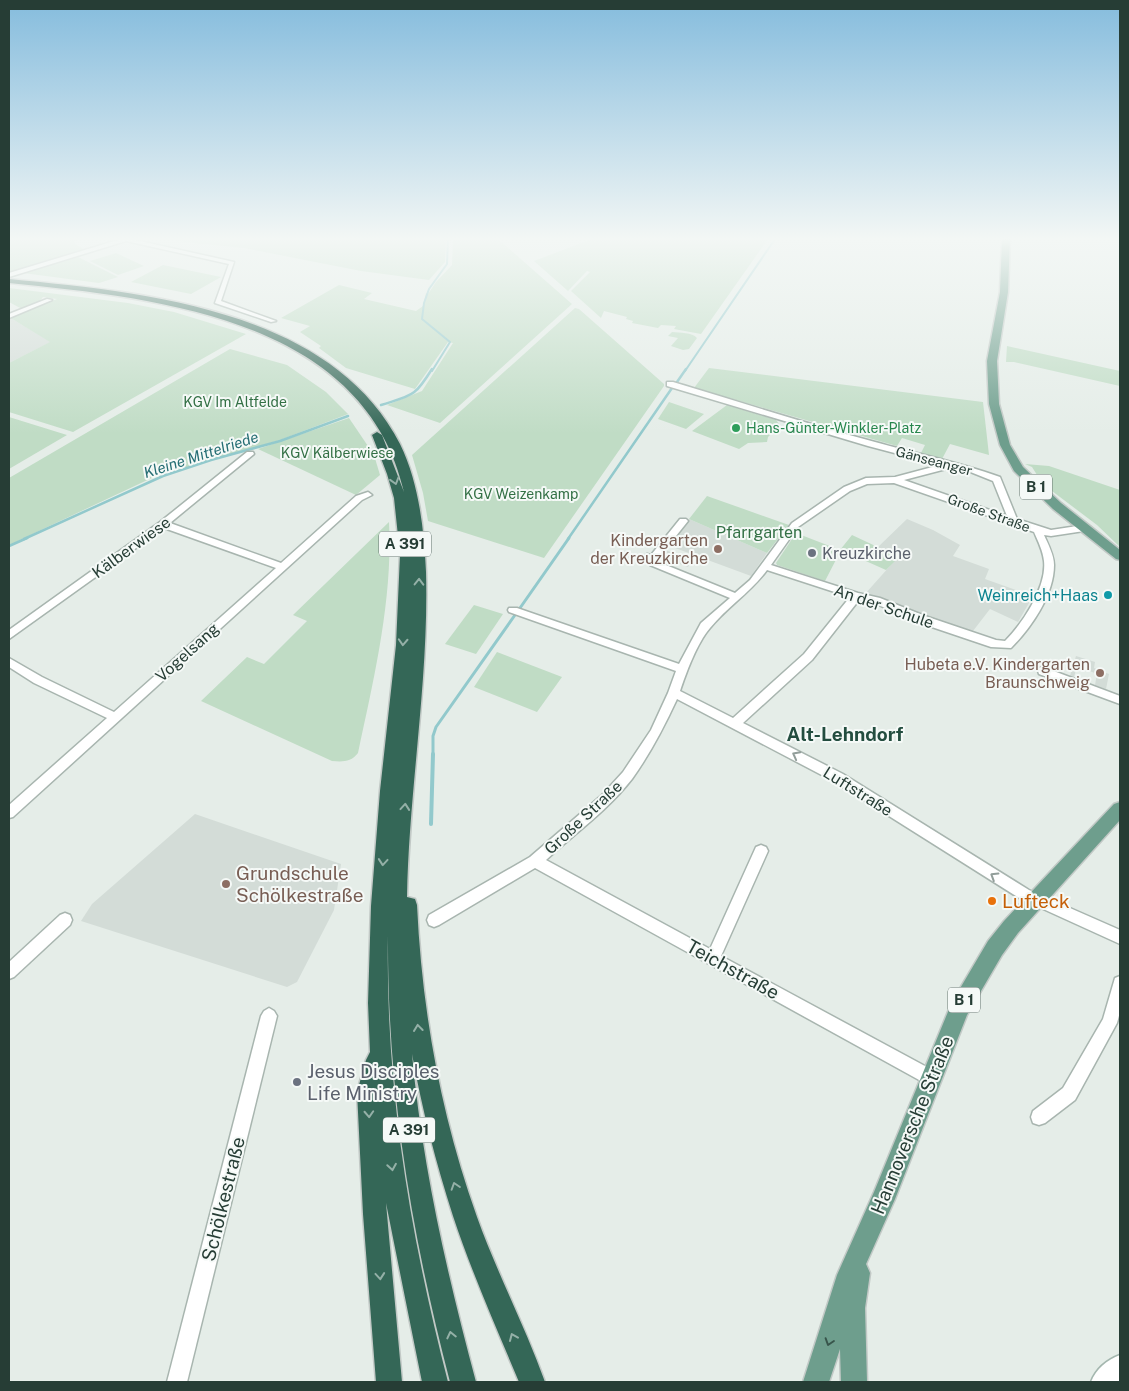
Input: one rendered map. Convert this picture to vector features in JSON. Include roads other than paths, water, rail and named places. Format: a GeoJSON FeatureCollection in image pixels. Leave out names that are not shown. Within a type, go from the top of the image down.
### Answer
{"type":"FeatureCollection","features":[{"type":"Feature","properties":{"kind":"highway","name":"A 391"},"geometry":{"type":"LineString","coordinates":[[151,304],[260,329],[310,363],[338,386],[357,405],[375,430],[388,459],[400,498],[406,570],[402,664],[380,889],[378,964],[379,1049],[390,1154],[399,1215],[427,1353],[435,1382]]}},
{"type":"Feature","properties":{"kind":"highway","name":"A 391"},"geometry":{"type":"LineString","coordinates":[[173,304],[208,312],[260,329],[318,360],[337,374],[363,399],[384,427],[399,457],[412,497],[418,544],[418,608],[400,873],[398,928],[400,1033],[407,1114],[428,1238],[463,1382]]}},
{"type":"Feature","properties":{"kind":"highway"},"geometry":{"type":"LineString","coordinates":[[400,873],[408,888],[408,922],[413,992],[420,1045],[439,1128],[452,1177],[478,1251],[532,1382]]}},
{"type":"Feature","properties":{"kind":"highway"},"geometry":{"type":"LineString","coordinates":[[379,1049],[368,1092],[374,1214],[389,1382]]}},
{"type":"Feature","properties":{"kind":"main road","name":"B 1"},"geometry":{"type":"LineString","coordinates":[[1002,304],[992,361],[994,404],[1002,434],[1018,469],[1056,506],[1120,556]]}},
{"type":"Feature","properties":{"kind":"main road","name":"Hannoversche Straße"},"geometry":{"type":"LineString","coordinates":[[816,1382],[849,1275],[959,1009],[978,974],[1011,927],[1120,809]]}},
{"type":"Feature","properties":{"kind":"main road","name":"Hannoversche Straße"},"geometry":{"type":"LineString","coordinates":[[854,1382],[852,1308],[855,1286],[869,1230]]}},
{"type":"Feature","properties":{"kind":"street"},"geometry":{"type":"LineString","coordinates":[[9,316],[39,304]]}},
{"type":"Feature","properties":{"kind":"street"},"geometry":{"type":"LineString","coordinates":[[220,304],[260,329]]}},
{"type":"Feature","properties":{"kind":"street","name":"Gänseanger"},"geometry":{"type":"LineString","coordinates":[[670,384],[950,465],[1000,474],[1013,521]]}},
{"type":"Feature","properties":{"kind":"street","name":"Kälberwiese"},"geometry":{"type":"LineString","coordinates":[[9,635],[163,524],[250,454]]}},
{"type":"Feature","properties":{"kind":"street"},"geometry":{"type":"LineString","coordinates":[[914,455],[928,470]]}},
{"type":"Feature","properties":{"kind":"street","name":"Große Straße"},"geometry":{"type":"LineString","coordinates":[[895,480],[950,465]]}},
{"type":"Feature","properties":{"kind":"street","name":"Große Straße"},"geometry":{"type":"LineString","coordinates":[[434,920],[535,861],[606,800],[627,776],[656,732],[682,669],[705,626],[753,582],[790,531],[802,518],[856,484],[883,479],[895,480],[1051,534],[1084,528]]}},
{"type":"Feature","properties":{"kind":"street","name":"Vogelsang"},"geometry":{"type":"LineString","coordinates":[[9,813],[359,498],[368,495]]}},
{"type":"Feature","properties":{"kind":"street"},"geometry":{"type":"LineString","coordinates":[[683,521],[649,559],[737,598]]}},
{"type":"Feature","properties":{"kind":"street"},"geometry":{"type":"LineString","coordinates":[[163,524],[283,567]]}},
{"type":"Feature","properties":{"kind":"street","name":"An der Schule"},"geometry":{"type":"LineString","coordinates":[[766,566],[857,596],[876,600],[921,619],[1002,645],[1010,642],[1026,621],[1046,582],[1049,561],[1038,531]]}},
{"type":"Feature","properties":{"kind":"street"},"geometry":{"type":"LineString","coordinates":[[736,723],[808,657],[857,596]]}},
{"type":"Feature","properties":{"kind":"street"},"geometry":{"type":"LineString","coordinates":[[513,610],[682,669]]}},
{"type":"Feature","properties":{"kind":"street"},"geometry":{"type":"LineString","coordinates":[[9,662],[38,680],[115,718]]}},
{"type":"Feature","properties":{"kind":"street"},"geometry":{"type":"LineString","coordinates":[[1043,671],[1120,700]]}},
{"type":"Feature","properties":{"kind":"street","name":"Luftstraße"},"geometry":{"type":"LineString","coordinates":[[674,692],[838,778],[1024,894],[1120,937]]}},
{"type":"Feature","properties":{"kind":"street"},"geometry":{"type":"LineString","coordinates":[[713,958],[761,851]]}},
{"type":"Feature","properties":{"kind":"street","name":"Teichstraße"},"geometry":{"type":"LineString","coordinates":[[535,861],[930,1078]]}},
{"type":"Feature","properties":{"kind":"street"},"geometry":{"type":"LineString","coordinates":[[9,972],[65,920]]}},
{"type":"Feature","properties":{"kind":"street"},"geometry":{"type":"LineString","coordinates":[[1039,1117],[1069,1094],[1109,1023],[1118,997],[1120,983]]}},
{"type":"Feature","properties":{"kind":"street","name":"Schölkestraße"},"geometry":{"type":"LineString","coordinates":[[177,1382],[269,1016]]}},
{"type":"Feature","properties":{"kind":"street"},"geometry":{"type":"LineString","coordinates":[[1104,1382],[1120,1368]]}},
{"type":"Feature","properties":{"kind":"waterway","name":"Kleine Mittelriede"},"geometry":{"type":"LineString","coordinates":[[424,304],[422,319],[450,342],[432,371]]}},
{"type":"Feature","properties":{"kind":"waterway"},"geometry":{"type":"LineString","coordinates":[[685,371],[731,304]]}},
{"type":"Feature","properties":{"kind":"waterway","name":"Kleine Mittelriede"},"geometry":{"type":"LineString","coordinates":[[381,405],[411,394],[421,385],[432,369]]}},
{"type":"Feature","properties":{"kind":"waterway"},"geometry":{"type":"LineString","coordinates":[[677,382],[686,369]]}},
{"type":"Feature","properties":{"kind":"waterway"},"geometry":{"type":"LineString","coordinates":[[568,539],[672,388]]}},
{"type":"Feature","properties":{"kind":"waterway","name":"Kleine Mittelriede"},"geometry":{"type":"LineString","coordinates":[[24,539],[163,476],[211,460],[280,441],[348,416]]}},
{"type":"Feature","properties":{"kind":"waterway","name":"Kleine Mittelriede"},"geometry":{"type":"LineString","coordinates":[[9,546],[27,538]]}},
{"type":"Feature","properties":{"kind":"waterway"},"geometry":{"type":"LineString","coordinates":[[520,608],[569,538]]}},
{"type":"Feature","properties":{"kind":"waterway"},"geometry":{"type":"LineString","coordinates":[[433,754],[433,736],[436,727],[515,615]]}},
{"type":"Feature","properties":{"kind":"waterway"},"geometry":{"type":"LineString","coordinates":[[431,824],[433,754]]}},
{"type":"Feature","properties":{"kind":"place","name":"Hans-Günter-Winkler-Platz"},"geometry":{"type":"Point","coordinates":[736,428]}},
{"type":"Feature","properties":{"kind":"place","name":"Kindergarten der Kreuzkirche"},"geometry":{"type":"Point","coordinates":[718,549]}},
{"type":"Feature","properties":{"kind":"place","name":"Kreuzkirche"},"geometry":{"type":"Point","coordinates":[812,553]}},
{"type":"Feature","properties":{"kind":"place","name":"Weinreich+Haas"},"geometry":{"type":"Point","coordinates":[1108,595]}},
{"type":"Feature","properties":{"kind":"place","name":"Hubeta e.V. Kindergarten Braunschweig"},"geometry":{"type":"Point","coordinates":[1100,673]}},
{"type":"Feature","properties":{"kind":"place","name":"Grundschule Schölkestraße"},"geometry":{"type":"Point","coordinates":[226,884]}},
{"type":"Feature","properties":{"kind":"place","name":"Lufteck"},"geometry":{"type":"Point","coordinates":[992,901]}},
{"type":"Feature","properties":{"kind":"place","name":"Jesus Disciples Life Ministry"},"geometry":{"type":"Point","coordinates":[297,1082]}},
{"type":"Feature","properties":{"kind":"district","name":"Alt-Lehndorf"},"geometry":{"type":"Point","coordinates":[845,734]}},
{"type":"Feature","properties":{"kind":"park label","name":"KGV Im Altfelde"},"geometry":{"type":"Point","coordinates":[235,402]}},
{"type":"Feature","properties":{"kind":"park label","name":"KGV Kälberwiese"},"geometry":{"type":"Point","coordinates":[337,453]}},
{"type":"Feature","properties":{"kind":"park label","name":"KGV Weizenkamp"},"geometry":{"type":"Point","coordinates":[521,494]}},
{"type":"Feature","properties":{"kind":"park label","name":"Pfarrgarten"},"geometry":{"type":"Point","coordinates":[759,532]}}]}
